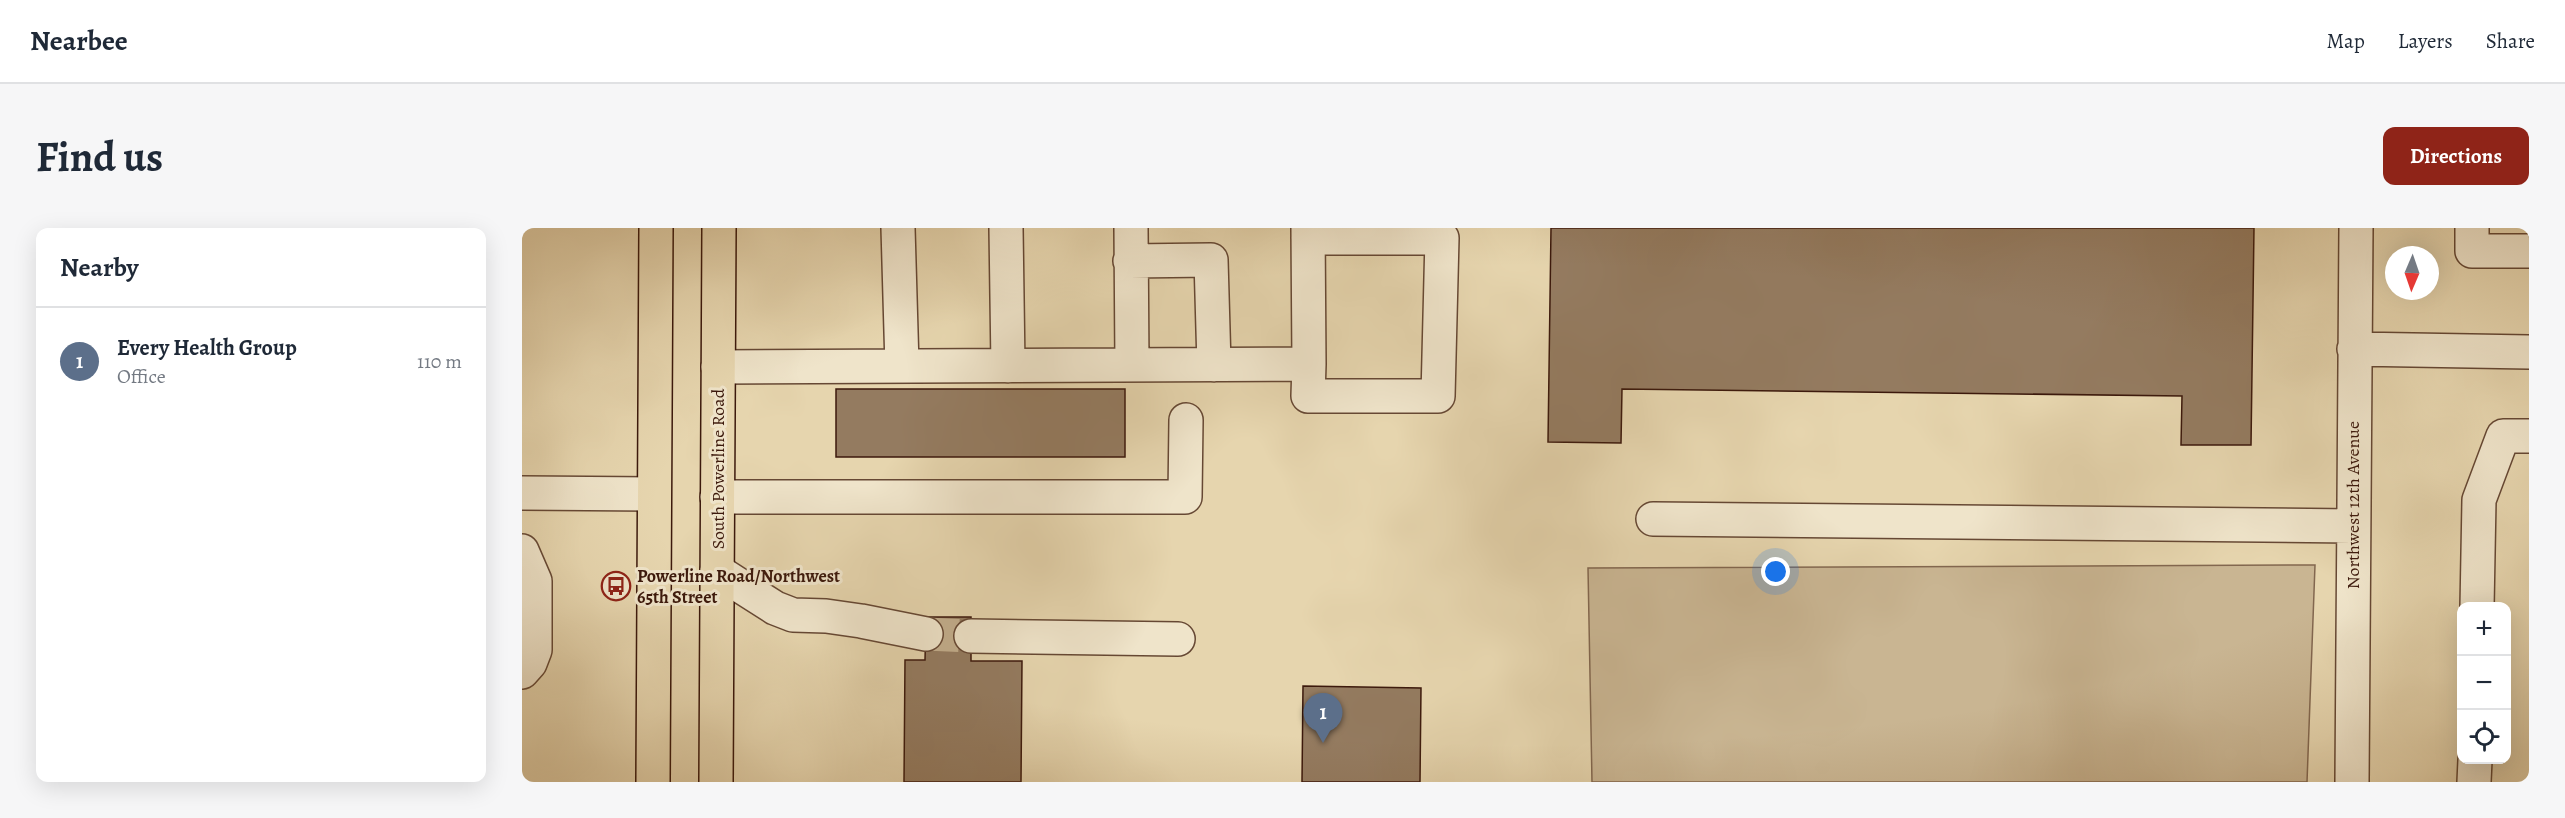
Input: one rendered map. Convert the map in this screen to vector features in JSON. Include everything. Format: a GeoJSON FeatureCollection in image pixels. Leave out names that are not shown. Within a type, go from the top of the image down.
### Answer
{"type":"FeatureCollection","features":[{"type":"Feature","properties":{"kind":"main road"},"geometry":{"type":"LineString","coordinates":[[654,782],[656,228]]}},
{"type":"Feature","properties":{"kind":"main road","name":"South Powerline Road"},"geometry":{"type":"LineString","coordinates":[[716,782],[719,228]]}},
{"type":"Feature","properties":{"kind":"street"},"geometry":{"type":"LineString","coordinates":[[898,228],[902,366]]}},
{"type":"Feature","properties":{"kind":"street"},"geometry":{"type":"LineString","coordinates":[[1006,228],[1008,366]]}},
{"type":"Feature","properties":{"kind":"street"},"geometry":{"type":"LineString","coordinates":[[1131,228],[1132,365]]}},
{"type":"Feature","properties":{"kind":"street","name":"Northwest 12th Avenue"},"geometry":{"type":"LineString","coordinates":[[2352,782],[2356,228]]}},
{"type":"Feature","properties":{"kind":"street"},"geometry":{"type":"LineString","coordinates":[[2472,228],[2472,251],[2529,251]]}},
{"type":"Feature","properties":{"kind":"street"},"geometry":{"type":"LineString","coordinates":[[1308,233],[1442,238],[1438,396],[1308,396],[1309,364],[1308,233]]}},
{"type":"Feature","properties":{"kind":"street"},"geometry":{"type":"LineString","coordinates":[[1130,261],[1211,260],[1214,365]]}},
{"type":"Feature","properties":{"kind":"street"},"geometry":{"type":"LineString","coordinates":[[2354,349],[2529,352]]}},
{"type":"Feature","properties":{"kind":"street"},"geometry":{"type":"LineString","coordinates":[[718,367],[1309,364]]}},
{"type":"Feature","properties":{"kind":"street"},"geometry":{"type":"LineString","coordinates":[[717,497],[1185,497],[1186,420]]}},
{"type":"Feature","properties":{"kind":"street"},"geometry":{"type":"LineString","coordinates":[[2477,602],[2479,500],[2503,436],[2529,436]]}},
{"type":"Feature","properties":{"kind":"street"},"geometry":{"type":"LineString","coordinates":[[522,493],[654,495]]}},
{"type":"Feature","properties":{"kind":"street"},"geometry":{"type":"LineString","coordinates":[[1653,519],[2353,526]]}},
{"type":"Feature","properties":{"kind":"street"},"geometry":{"type":"LineString","coordinates":[[522,551],[535,581],[535,650],[530,663],[522,672]]}},
{"type":"Feature","properties":{"kind":"street"},"geometry":{"type":"LineString","coordinates":[[717,571],[775,608],[793,615],[861,621],[926,634]]}},
{"type":"Feature","properties":{"kind":"street"},"geometry":{"type":"LineString","coordinates":[[971,636],[1178,639]]}},
{"type":"Feature","properties":{"kind":"street"},"geometry":{"type":"LineString","coordinates":[[2474,782],[2475,764]]}},
{"type":"Feature","properties":{"kind":"shaded area"},"geometry":{"type":"Polygon","coordinates":[[[2315,565],[2307,782],[1592,782],[1588,568],[2315,565]]]}},
{"type":"Feature","properties":{"kind":"building"},"geometry":{"type":"Polygon","coordinates":[[[1551,228],[2254,228],[2251,445],[2181,445],[2182,396],[1622,389],[1621,443],[1548,442],[1551,228]]]}},
{"type":"Feature","properties":{"kind":"building"},"geometry":{"type":"Polygon","coordinates":[[[836,389],[1125,389],[1125,457],[836,457],[836,389]]]}},
{"type":"Feature","properties":{"kind":"building"},"geometry":{"type":"Polygon","coordinates":[[[926,617],[971,617],[971,661],[1022,661],[1021,782],[904,782],[905,660],[925,660],[926,617]]]}},
{"type":"Feature","properties":{"kind":"building"},"geometry":{"type":"Polygon","coordinates":[[[1303,686],[1421,688],[1420,782],[1302,782],[1303,686]]]}},
{"type":"Feature","properties":{"kind":"tunnel"},"geometry":{"type":"LineString","coordinates":[[926,634],[971,636]]}},
{"type":"Feature","properties":{"kind":"place","name":"Powerline Road/Northwest 65th Street"},"geometry":{"type":"Point","coordinates":[616,586]}},
{"type":"Feature","properties":{"kind":"place","name":"Every Health Group"},"geometry":{"type":"Point","coordinates":[1323,743]}}]}
